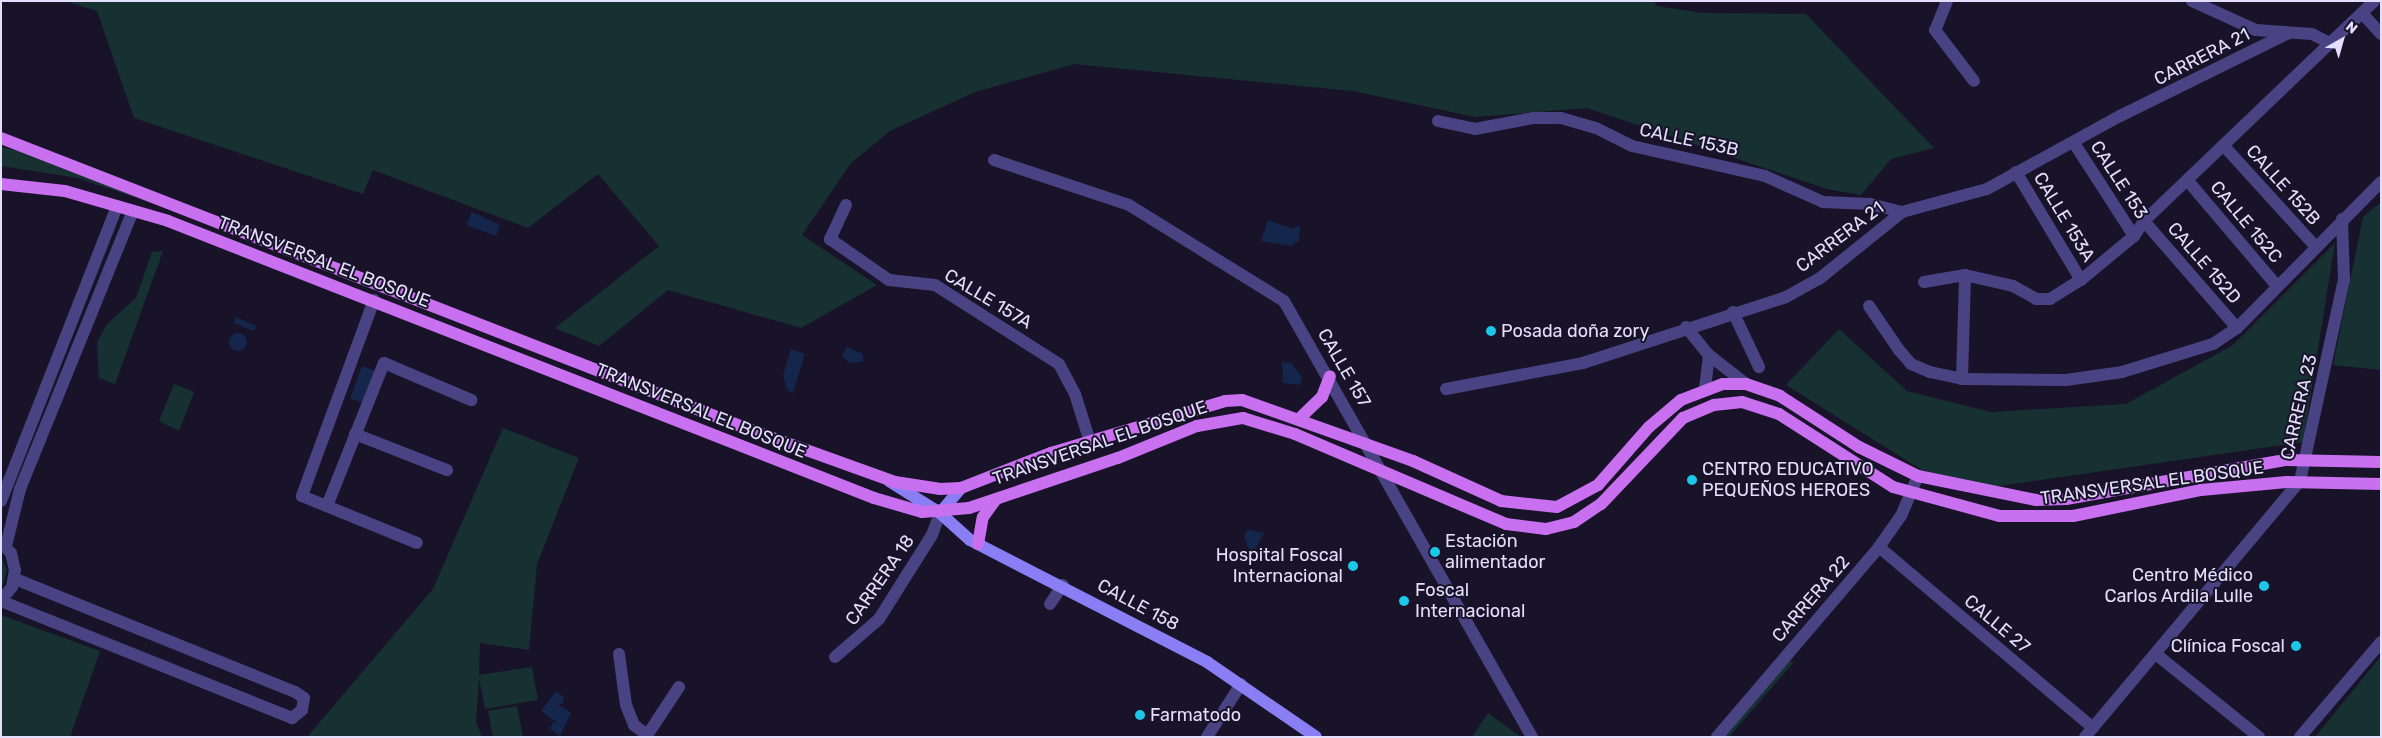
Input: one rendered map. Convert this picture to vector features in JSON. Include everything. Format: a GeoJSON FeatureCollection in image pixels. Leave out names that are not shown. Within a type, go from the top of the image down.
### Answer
{"type":"FeatureCollection","features":[{"type":"Feature","properties":{"kind":"main road","name":"TRANSVERSAL EL BOSQUE"},"geometry":{"type":"LineString","coordinates":[[1,138],[881,477],[910,485],[961,488],[1090,442],[1225,401],[1242,400],[1300,418],[1501,501],[1557,507],[1585,495],[1648,427],[1705,388],[1746,384],[1794,404],[1859,447],[1918,476],[1984,492],[2066,499],[2221,468],[2305,458],[2381,462]]}},
{"type":"Feature","properties":{"kind":"main road","name":"TRANSVERSAL EL BOSQUE"},"geometry":{"type":"LineString","coordinates":[[1,184],[66,191],[133,211],[374,300],[874,498],[940,513],[1000,496],[1220,419],[1243,418],[1278,427],[1383,470],[1506,524],[1526,529],[1560,526],[1601,504],[1683,418],[1714,405],[1742,402],[1779,414],[1850,463],[1910,494],[1973,512],[2043,518],[2201,490],[2300,481],[2381,484]]}},
{"type":"Feature","properties":{"kind":"main road"},"geometry":{"type":"LineString","coordinates":[[1300,418],[1322,397],[1330,376]]}},
{"type":"Feature","properties":{"kind":"main road"},"geometry":{"type":"LineString","coordinates":[[978,544],[982,517],[1000,496]]}},
{"type":"Feature","properties":{"kind":"street"},"geometry":{"type":"LineString","coordinates":[[1947,1],[1934,30],[1974,81]]}},
{"type":"Feature","properties":{"kind":"street"},"geometry":{"type":"LineString","coordinates":[[2192,1],[2246,27],[2323,37],[2330,43]]}},
{"type":"Feature","properties":{"kind":"street"},"geometry":{"type":"LineString","coordinates":[[1924,282],[1964,275],[2013,286],[2036,299],[2050,299],[2081,280],[2134,236],[2144,221],[2374,1]]}},
{"type":"Feature","properties":{"kind":"street"},"geometry":{"type":"LineString","coordinates":[[2362,13],[2381,34]]}},
{"type":"Feature","properties":{"kind":"street","name":"CARRERA 21"},"geometry":{"type":"LineString","coordinates":[[1446,389],[1584,363],[1666,338],[1686,327],[1786,297],[1819,279],[1902,212],[1987,189],[2074,142],[2289,33]]}},
{"type":"Feature","properties":{"kind":"street","name":"CALLE 153B"},"geometry":{"type":"LineString","coordinates":[[1438,121],[1475,129],[1533,118],[1561,118],[1639,148],[1765,176],[1823,202],[1870,204],[1902,212]]}},
{"type":"Feature","properties":{"kind":"street","name":"CALLE 153"},"geometry":{"type":"LineString","coordinates":[[2074,142],[2134,236]]}},
{"type":"Feature","properties":{"kind":"street","name":"CALLE 152B"},"geometry":{"type":"LineString","coordinates":[[2224,146],[2316,247]]}},
{"type":"Feature","properties":{"kind":"street","name":"CALLE 157"},"geometry":{"type":"LineString","coordinates":[[994,160],[1130,205],[1277,295],[1330,376],[1532,737]]}},
{"type":"Feature","properties":{"kind":"street","name":"CALLE 153A"},"geometry":{"type":"LineString","coordinates":[[2016,172],[2081,280]]}},
{"type":"Feature","properties":{"kind":"street","name":"CALLE 152C"},"geometry":{"type":"LineString","coordinates":[[2188,180],[2277,286]]}},
{"type":"Feature","properties":{"kind":"street"},"geometry":{"type":"LineString","coordinates":[[1869,306],[1912,364],[1962,380],[2066,380],[2158,362],[2213,344],[2237,328],[2342,219],[2381,182]]}},
{"type":"Feature","properties":{"kind":"street","name":"CALLE 157A"},"geometry":{"type":"LineString","coordinates":[[846,205],[830,239],[889,280],[935,285],[1059,364],[1075,394],[1090,442]]}},
{"type":"Feature","properties":{"kind":"street"},"geometry":{"type":"LineString","coordinates":[[1,500],[117,206]]}},
{"type":"Feature","properties":{"kind":"street"},"geometry":{"type":"LineString","coordinates":[[15,579],[296,692],[304,698],[302,710],[292,718],[1,600],[15,579],[14,561],[3,544],[20,489],[133,211]]}},
{"type":"Feature","properties":{"kind":"street","name":"CARRERA 23"},"geometry":{"type":"LineString","coordinates":[[2089,732],[2157,655],[2300,481],[2344,280],[2342,219]]}},
{"type":"Feature","properties":{"kind":"street","name":"CALLE 152D"},"geometry":{"type":"LineString","coordinates":[[2144,221],[2237,328]]}},
{"type":"Feature","properties":{"kind":"street"},"geometry":{"type":"LineString","coordinates":[[1962,380],[1964,275]]}},
{"type":"Feature","properties":{"kind":"street"},"geometry":{"type":"LineString","coordinates":[[374,300],[302,496],[417,543]]}},
{"type":"Feature","properties":{"kind":"street"},"geometry":{"type":"LineString","coordinates":[[1733,312],[1759,367]]}},
{"type":"Feature","properties":{"kind":"street"},"geometry":{"type":"LineString","coordinates":[[1686,327],[1709,355],[1746,384]]}},
{"type":"Feature","properties":{"kind":"street"},"geometry":{"type":"LineString","coordinates":[[1705,388],[1709,355]]}},
{"type":"Feature","properties":{"kind":"street"},"geometry":{"type":"LineString","coordinates":[[326,506],[384,363],[471,400]]}},
{"type":"Feature","properties":{"kind":"street"},"geometry":{"type":"LineString","coordinates":[[355,434],[447,470]]}},
{"type":"Feature","properties":{"kind":"street","name":"CARRERA 22"},"geometry":{"type":"LineString","coordinates":[[1717,737],[1878,548],[1910,494],[1918,476]]}},
{"type":"Feature","properties":{"kind":"street","name":"CALLE 158"},"geometry":{"type":"LineString","coordinates":[[881,477],[940,513],[959,533],[1063,585],[1241,684],[1316,737]]}},
{"type":"Feature","properties":{"kind":"street"},"geometry":{"type":"LineString","coordinates":[[940,513],[961,488]]}},
{"type":"Feature","properties":{"kind":"street","name":"CARRERA 18"},"geometry":{"type":"LineString","coordinates":[[835,656],[878,618],[940,513]]}},
{"type":"Feature","properties":{"kind":"street","name":"CALLE 27"},"geometry":{"type":"LineString","coordinates":[[1878,548],[2089,732]]}},
{"type":"Feature","properties":{"kind":"street"},"geometry":{"type":"LineString","coordinates":[[1050,604],[1063,585]]}},
{"type":"Feature","properties":{"kind":"street"},"geometry":{"type":"LineString","coordinates":[[2300,737],[2381,642]]}},
{"type":"Feature","properties":{"kind":"street"},"geometry":{"type":"LineString","coordinates":[[618,654],[626,705],[634,725],[646,736],[679,687]]}},
{"type":"Feature","properties":{"kind":"street"},"geometry":{"type":"LineString","coordinates":[[2157,655],[2259,737]]}},
{"type":"Feature","properties":{"kind":"street"},"geometry":{"type":"LineString","coordinates":[[1208,737],[1241,684]]}},
{"type":"Feature","properties":{"kind":"green space"},"geometry":{"type":"Polygon","coordinates":[[[65,1],[1654,1],[1657,6],[1702,13],[1806,14],[1934,148],[1891,159],[1861,195],[1827,189],[1587,108],[1475,117],[1353,91],[1074,64],[975,92],[890,131],[851,163],[802,235],[877,285],[801,328],[668,290],[599,346],[555,328],[659,246],[598,174],[528,228],[373,170],[363,194],[134,118],[97,11],[65,1]]]}},
{"type":"Feature","properties":{"kind":"green space"},"geometry":{"type":"Polygon","coordinates":[[[1,147],[37,155],[140,199],[78,178],[1,166],[1,147]]]}},
{"type":"Feature","properties":{"kind":"green space"},"geometry":{"type":"Polygon","coordinates":[[[2381,202],[2381,370],[2333,365],[2363,217],[2381,202]]]}},
{"type":"Feature","properties":{"kind":"green space"},"geometry":{"type":"Polygon","coordinates":[[[2335,243],[2303,442],[1992,487],[1922,470],[1786,385],[1839,329],[1907,391],[1991,412],[2126,404],[2233,345],[2335,243]]]}},
{"type":"Feature","properties":{"kind":"green space"},"geometry":{"type":"Polygon","coordinates":[[[163,251],[115,384],[99,378],[97,343],[106,325],[136,298],[152,252],[163,251]]]}},
{"type":"Feature","properties":{"kind":"green space"},"geometry":{"type":"Polygon","coordinates":[[[174,384],[194,392],[179,431],[159,421],[174,384]]]}},
{"type":"Feature","properties":{"kind":"green space"},"geometry":{"type":"Polygon","coordinates":[[[503,428],[579,458],[537,564],[529,650],[480,643],[479,675],[532,667],[538,700],[485,709],[479,678],[476,722],[482,737],[307,737],[433,589],[503,428]]]}},
{"type":"Feature","properties":{"kind":"green space"},"geometry":{"type":"Polygon","coordinates":[[[1,557],[7,570],[1,589],[1,557]]]}},
{"type":"Feature","properties":{"kind":"green space"},"geometry":{"type":"Polygon","coordinates":[[[1,615],[100,651],[70,737],[1,737],[1,615]]]}},
{"type":"Feature","properties":{"kind":"green space"},"geometry":{"type":"Polygon","coordinates":[[[2381,656],[2381,737],[2315,737],[2381,656]]]}},
{"type":"Feature","properties":{"kind":"green space"},"geometry":{"type":"Polygon","coordinates":[[[1789,660],[1793,663],[1729,737],[1723,737],[1789,660]]]}},
{"type":"Feature","properties":{"kind":"green space"},"geometry":{"type":"Polygon","coordinates":[[[517,706],[523,737],[493,737],[488,711],[517,706]]]}},
{"type":"Feature","properties":{"kind":"green space"},"geometry":{"type":"Polygon","coordinates":[[[1488,713],[1521,737],[1472,737],[1488,713]]]}},
{"type":"Feature","properties":{"kind":"water"},"geometry":{"type":"Polygon","coordinates":[[[472,212],[500,225],[496,236],[466,225],[472,212]]]}},
{"type":"Feature","properties":{"kind":"water"},"geometry":{"type":"Polygon","coordinates":[[[1268,220],[1293,229],[1300,225],[1299,241],[1290,246],[1261,241],[1268,220]]]}},
{"type":"Feature","properties":{"kind":"water"},"geometry":{"type":"Polygon","coordinates":[[[236,317],[256,326],[254,331],[234,323],[236,317]]]}},
{"type":"Feature","properties":{"kind":"water"},"geometry":{"type":"Polygon","coordinates":[[[238,333],[244,336],[247,342],[244,348],[238,351],[232,348],[229,342],[232,336],[238,333]]]}},
{"type":"Feature","properties":{"kind":"water"},"geometry":{"type":"Polygon","coordinates":[[[847,347],[863,354],[863,362],[849,363],[842,355],[847,347]]]}},
{"type":"Feature","properties":{"kind":"water"},"geometry":{"type":"Polygon","coordinates":[[[791,349],[805,354],[793,393],[787,390],[783,375],[791,349]]]}},
{"type":"Feature","properties":{"kind":"water"},"geometry":{"type":"Polygon","coordinates":[[[1282,362],[1291,363],[1302,377],[1300,385],[1283,383],[1282,362]]]}},
{"type":"Feature","properties":{"kind":"water"},"geometry":{"type":"Polygon","coordinates":[[[362,366],[375,371],[363,403],[350,398],[362,366]]]}},
{"type":"Feature","properties":{"kind":"water"},"geometry":{"type":"Polygon","coordinates":[[[1248,530],[1264,533],[1255,550],[1248,548],[1244,536],[1248,530]]]}},
{"type":"Feature","properties":{"kind":"water"},"geometry":{"type":"Polygon","coordinates":[[[556,691],[564,697],[562,704],[556,703],[571,713],[560,736],[550,729],[553,722],[558,723],[541,711],[556,691]]]}},
{"type":"Feature","properties":{"kind":"place","name":"Posada doña zory"},"geometry":{"type":"Point","coordinates":[1491,331]}},
{"type":"Feature","properties":{"kind":"place","name":"CENTRO EDUCATIVO PEQUEÑOS HEROES"},"geometry":{"type":"Point","coordinates":[1692,480]}},
{"type":"Feature","properties":{"kind":"place","name":"Estación alimentador"},"geometry":{"type":"Point","coordinates":[1435,552]}},
{"type":"Feature","properties":{"kind":"place","name":"Hospital Foscal Internacional"},"geometry":{"type":"Point","coordinates":[1353,566]}},
{"type":"Feature","properties":{"kind":"place","name":"Centro Médico Carlos Ardila Lulle"},"geometry":{"type":"Point","coordinates":[2264,586]}},
{"type":"Feature","properties":{"kind":"place","name":"Foscal Internacional"},"geometry":{"type":"Point","coordinates":[1404,601]}},
{"type":"Feature","properties":{"kind":"place","name":"Clínica Foscal"},"geometry":{"type":"Point","coordinates":[2296,646]}},
{"type":"Feature","properties":{"kind":"place","name":"Farmatodo"},"geometry":{"type":"Point","coordinates":[1140,715]}}]}
